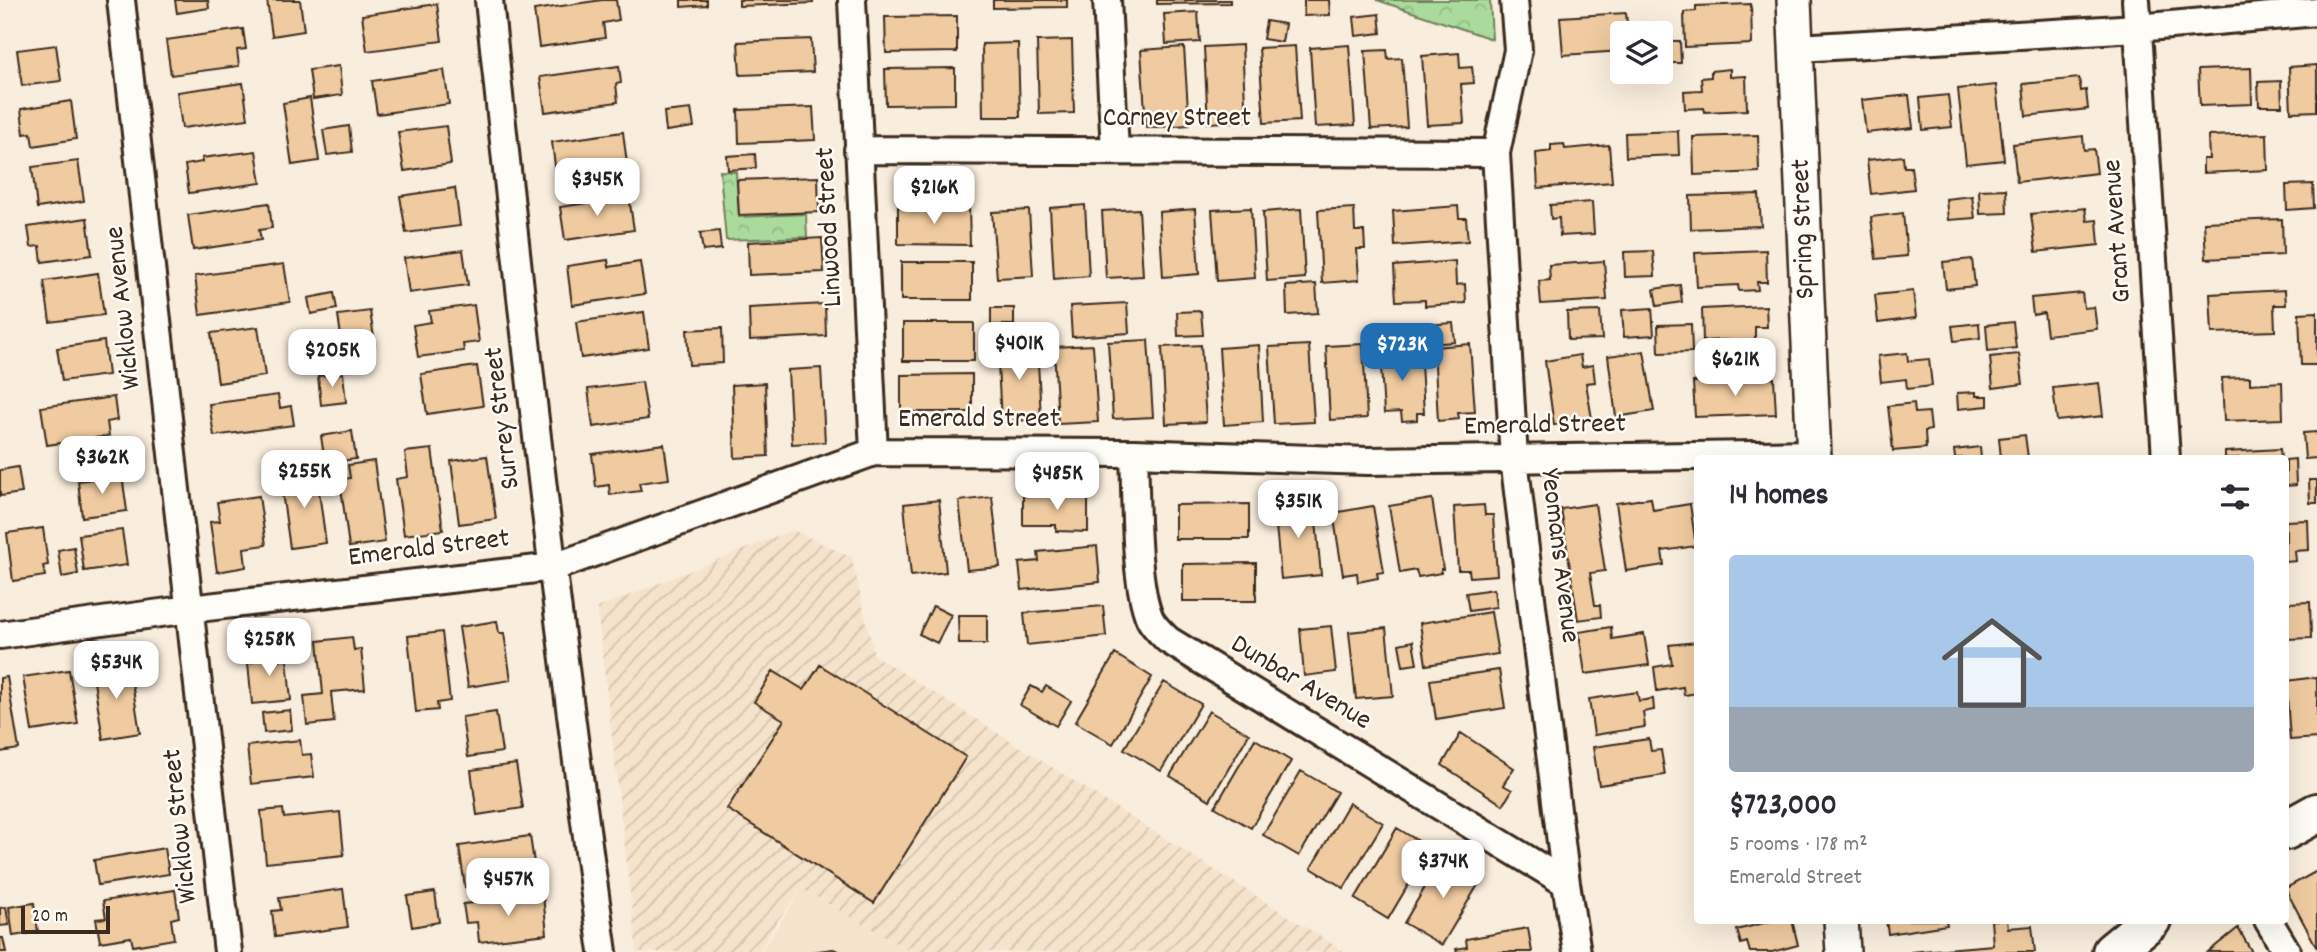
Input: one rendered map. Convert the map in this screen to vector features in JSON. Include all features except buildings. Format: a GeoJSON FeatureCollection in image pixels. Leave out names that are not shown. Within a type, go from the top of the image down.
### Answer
{"type":"FeatureCollection","features":[{"type":"Feature","properties":{"kind":"main road"},"geometry":{"type":"LineString","coordinates":[[2289,828],[2317,813]]}},
{"type":"Feature","properties":{"kind":"main road"},"geometry":{"type":"LineString","coordinates":[[2112,952],[2146,924]]}},
{"type":"Feature","properties":{"kind":"street","name":"Wicklow Avenue"},"geometry":{"type":"LineString","coordinates":[[121,0],[190,609]]}},
{"type":"Feature","properties":{"kind":"street","name":"Surrey Street"},"geometry":{"type":"LineString","coordinates":[[489,0],[508,189],[603,952]]}},
{"type":"Feature","properties":{"kind":"street","name":"Linwood Street"},"geometry":{"type":"LineString","coordinates":[[852,0],[874,452]]}},
{"type":"Feature","properties":{"kind":"street"},"geometry":{"type":"LineString","coordinates":[[1108,0],[1115,151]]}},
{"type":"Feature","properties":{"kind":"street","name":"Yeomans Avenue"},"geometry":{"type":"LineString","coordinates":[[1514,0],[1518,50],[1496,153],[1514,459],[1566,883],[1577,952]]}},
{"type":"Feature","properties":{"kind":"street","name":"Spring Street"},"geometry":{"type":"LineString","coordinates":[[1794,0],[1814,455]]}},
{"type":"Feature","properties":{"kind":"street","name":"Grant Avenue"},"geometry":{"type":"LineString","coordinates":[[2136,0],[2165,455]]}},
{"type":"Feature","properties":{"kind":"street"},"geometry":{"type":"LineString","coordinates":[[1798,48],[2137,28],[2317,12]]}},
{"type":"Feature","properties":{"kind":"street","name":"Carney Street"},"geometry":{"type":"LineString","coordinates":[[858,150],[1496,153]]}},
{"type":"Feature","properties":{"kind":"street","name":"Emerald Street"},"geometry":{"type":"LineString","coordinates":[[0,635],[190,609],[554,567],[874,452],[1133,453],[1368,461],[1694,457]]}},
{"type":"Feature","properties":{"kind":"street","name":"Dunbar Avenue"},"geometry":{"type":"LineString","coordinates":[[1133,453],[1144,596],[1151,621],[1168,640],[1566,883]]}},
{"type":"Feature","properties":{"kind":"street","name":"Wicklow Street"},"geometry":{"type":"LineString","coordinates":[[190,609],[228,952]]}},
{"type":"Feature","properties":{"kind":"street"},"geometry":{"type":"LineString","coordinates":[[1841,924],[1843,952]]}},
{"type":"Feature","properties":{"kind":"street"},"geometry":{"type":"LineString","coordinates":[[2270,924],[2287,952]]}},
{"type":"Feature","properties":{"kind":"shaded area"},"geometry":{"type":"Polygon","coordinates":[[[793,530],[852,558],[874,655],[1345,952],[911,952],[802,889],[775,924],[759,952],[637,952],[597,608],[793,530]]]}},
{"type":"Feature","properties":{"kind":"shaded area"},"geometry":{"type":"Polygon","coordinates":[[[802,889],[911,952],[761,952],[802,889]]]}},
{"type":"Feature","properties":{"kind":"green space"},"geometry":{"type":"Polygon","coordinates":[[[1377,0],[1490,0],[1492,39],[1377,0]]]}},
{"type":"Feature","properties":{"kind":"green space"},"geometry":{"type":"Polygon","coordinates":[[[720,171],[736,172],[739,217],[806,214],[807,237],[726,240],[720,171]]]}}]}
